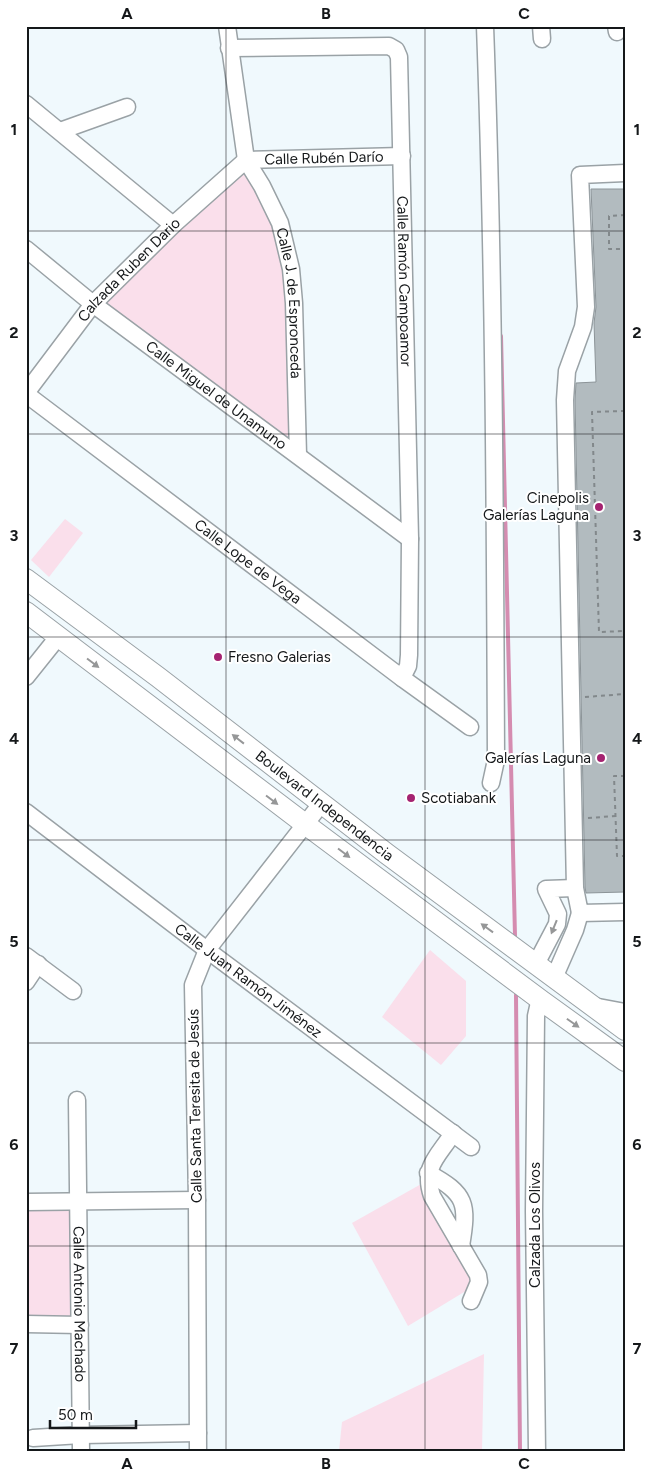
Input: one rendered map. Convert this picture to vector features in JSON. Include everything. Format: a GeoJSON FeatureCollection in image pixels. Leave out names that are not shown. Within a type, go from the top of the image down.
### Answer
{"type":"FeatureCollection","features":[{"type":"Feature","properties":{"kind":"main road","name":"Boulevard Independencia"},"geometry":{"type":"LineString","coordinates":[[26,579],[158,677],[321,804],[625,1030]]}},
{"type":"Feature","properties":{"kind":"main road"},"geometry":{"type":"LineString","coordinates":[[26,598],[49,613],[67,610]]}},
{"type":"Feature","properties":{"kind":"main road","name":"Boulevard Independencia"},"geometry":{"type":"LineString","coordinates":[[26,612],[305,824],[625,1061]]}},
{"type":"Feature","properties":{"kind":"main road"},"geometry":{"type":"LineString","coordinates":[[58,636],[74,632],[113,657],[136,669],[158,677]]}},
{"type":"Feature","properties":{"kind":"main road"},"geometry":{"type":"LineString","coordinates":[[448,930],[520,977],[525,977],[529,974],[529,964],[518,952]]}},
{"type":"Feature","properties":{"kind":"street"},"geometry":{"type":"LineString","coordinates":[[227,26],[246,160]]}},
{"type":"Feature","properties":{"kind":"street"},"geometry":{"type":"LineString","coordinates":[[485,26],[496,520],[496,760],[491,783]]}},
{"type":"Feature","properties":{"kind":"street","name":"Calle Ramón Campoamor"},"geometry":{"type":"LineString","coordinates":[[229,48],[389,46],[396,50],[399,57],[410,539],[409,655],[408,666],[402,678]]}},
{"type":"Feature","properties":{"kind":"street"},"geometry":{"type":"LineString","coordinates":[[26,104],[173,225]]}},
{"type":"Feature","properties":{"kind":"street"},"geometry":{"type":"LineString","coordinates":[[60,131],[127,106]]}},
{"type":"Feature","properties":{"kind":"street","name":"Calle Rubén Darío"},"geometry":{"type":"LineString","coordinates":[[246,160],[402,156]]}},
{"type":"Feature","properties":{"kind":"street","name":"Calzada Ruben Dario"},"geometry":{"type":"LineString","coordinates":[[26,394],[93,304],[173,225],[246,160]]}},
{"type":"Feature","properties":{"kind":"street","name":"Calle J. de Espronceda"},"geometry":{"type":"LineString","coordinates":[[246,160],[262,186],[280,224],[291,269],[294,303],[298,455]]}},
{"type":"Feature","properties":{"kind":"street"},"geometry":{"type":"LineString","coordinates":[[554,978],[575,930],[580,913],[576,888],[565,400],[567,371],[583,326],[586,307],[580,175],[625,173]]}},
{"type":"Feature","properties":{"kind":"street","name":"Calle Miguel de Unamuno"},"geometry":{"type":"LineString","coordinates":[[26,249],[93,304],[410,539]]}},
{"type":"Feature","properties":{"kind":"street","name":"Calle Lope de Vega"},"geometry":{"type":"LineString","coordinates":[[26,394],[402,678],[470,727]]}},
{"type":"Feature","properties":{"kind":"street"},"geometry":{"type":"LineString","coordinates":[[26,677],[58,636]]}},
{"type":"Feature","properties":{"kind":"street","name":"Calle Santa Teresita de Jesús"},"geometry":{"type":"LineString","coordinates":[[198,1451],[197,1200],[193,985],[207,950],[321,804]]}},
{"type":"Feature","properties":{"kind":"street","name":"Calle Juan Ramón Jiménez"},"geometry":{"type":"LineString","coordinates":[[26,812],[471,1147]]}},
{"type":"Feature","properties":{"kind":"street"},"geometry":{"type":"LineString","coordinates":[[536,964],[557,924],[558,914],[546,889],[576,888]]}},
{"type":"Feature","properties":{"kind":"street"},"geometry":{"type":"LineString","coordinates":[[580,913],[625,912]]}},
{"type":"Feature","properties":{"kind":"street"},"geometry":{"type":"LineString","coordinates":[[26,982],[32,960],[73,991]]}},
{"type":"Feature","properties":{"kind":"street","name":"Calzada Los Olivos"},"geometry":{"type":"LineString","coordinates":[[537,1451],[534,1201],[536,1016],[542,1001]]}},
{"type":"Feature","properties":{"kind":"street"},"geometry":{"type":"LineString","coordinates":[[593,1006],[625,1012]]}},
{"type":"Feature","properties":{"kind":"street","name":"Calle Antonio Machado"},"geometry":{"type":"LineString","coordinates":[[77,1100],[81,1443]]}},
{"type":"Feature","properties":{"kind":"street"},"geometry":{"type":"LineString","coordinates":[[453,1133],[433,1162],[428,1173],[428,1183],[432,1196],[479,1280],[471,1301]]}},
{"type":"Feature","properties":{"kind":"street"},"geometry":{"type":"LineString","coordinates":[[428,1173],[449,1184],[464,1206],[466,1220],[461,1246]]}},
{"type":"Feature","properties":{"kind":"street"},"geometry":{"type":"LineString","coordinates":[[26,1202],[197,1200]]}},
{"type":"Feature","properties":{"kind":"street"},"geometry":{"type":"LineString","coordinates":[[26,1324],[80,1325]]}},
{"type":"Feature","properties":{"kind":"street"},"geometry":{"type":"LineString","coordinates":[[33,1438],[81,1443],[198,1433]]}},
{"type":"Feature","properties":{"kind":"path"},"geometry":{"type":"LineString","coordinates":[[625,215],[609,216],[610,249],[625,249]]}},
{"type":"Feature","properties":{"kind":"path"},"geometry":{"type":"LineString","coordinates":[[625,411],[592,412],[599,632],[625,631]]}},
{"type":"Feature","properties":{"kind":"path"},"geometry":{"type":"LineString","coordinates":[[577,698],[625,694]]}},
{"type":"Feature","properties":{"kind":"path"},"geometry":{"type":"LineString","coordinates":[[625,776],[614,776],[617,856],[625,856]]}},
{"type":"Feature","properties":{"kind":"path"},"geometry":{"type":"LineString","coordinates":[[588,818],[616,816]]}},
{"type":"Feature","properties":{"kind":"shaded area"},"geometry":{"type":"Polygon","coordinates":[[[243,169],[277,230],[286,271],[291,443],[101,303],[243,169]]]}},
{"type":"Feature","properties":{"kind":"shaded area"},"geometry":{"type":"Polygon","coordinates":[[[65,519],[83,533],[49,577],[31,560],[65,519]]]}},
{"type":"Feature","properties":{"kind":"shaded area"},"geometry":{"type":"Polygon","coordinates":[[[430,950],[466,981],[466,1036],[441,1065],[382,1017],[430,950]]]}},
{"type":"Feature","properties":{"kind":"shaded area"},"geometry":{"type":"Polygon","coordinates":[[[423,1183],[479,1283],[408,1326],[352,1223],[423,1183]]]}},
{"type":"Feature","properties":{"kind":"shaded area"},"geometry":{"type":"Polygon","coordinates":[[[73,1208],[72,1319],[26,1319],[26,1209],[73,1208]]]}},
{"type":"Feature","properties":{"kind":"shaded area"},"geometry":{"type":"Polygon","coordinates":[[[484,1354],[482,1451],[339,1451],[342,1422],[484,1354]]]}},
{"type":"Feature","properties":{"kind":"building"},"geometry":{"type":"Polygon","coordinates":[[[591,189],[625,189],[625,892],[586,893],[575,400],[576,383],[596,382],[594,323],[596,307],[591,189]]]}},
{"type":"Feature","properties":{"kind":"waterway"},"geometry":{"type":"LineString","coordinates":[[501,336],[515,936]]}},
{"type":"Feature","properties":{"kind":"waterway"},"geometry":{"type":"LineString","coordinates":[[516,995],[520,1451]]}},
{"type":"Feature","properties":{"kind":"place","name":"Cinepolis Galerías Laguna"},"geometry":{"type":"Point","coordinates":[599,507]}},
{"type":"Feature","properties":{"kind":"place","name":"Fresno Galerias"},"geometry":{"type":"Point","coordinates":[218,657]}},
{"type":"Feature","properties":{"kind":"place","name":"Galerías Laguna"},"geometry":{"type":"Point","coordinates":[601,758]}},
{"type":"Feature","properties":{"kind":"place","name":"Scotiabank"},"geometry":{"type":"Point","coordinates":[411,798]}}]}
